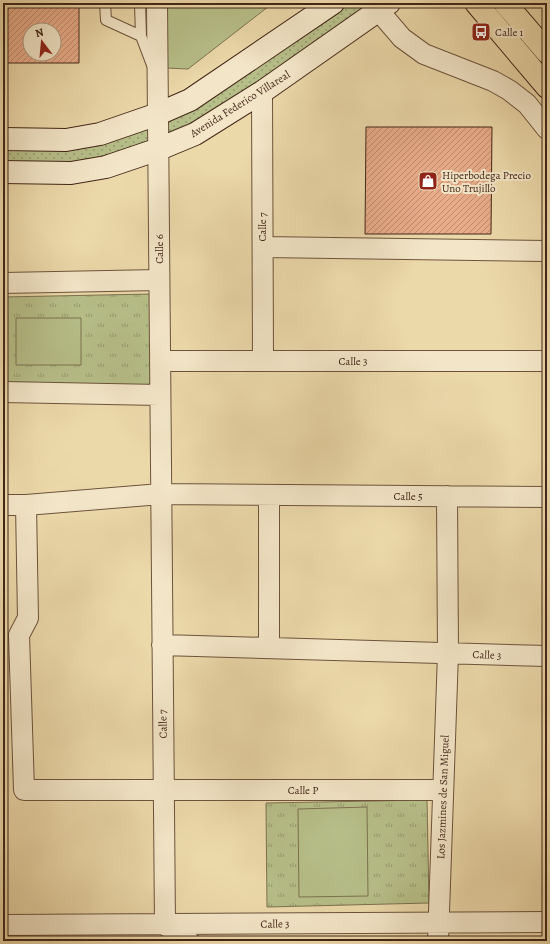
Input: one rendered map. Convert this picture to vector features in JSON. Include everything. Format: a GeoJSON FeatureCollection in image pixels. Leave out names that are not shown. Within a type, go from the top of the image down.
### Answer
{"type":"FeatureCollection","features":[{"type":"Feature","properties":{"kind":"highway"},"geometry":{"type":"LineString","coordinates":[[476,3],[547,87]]}},
{"type":"Feature","properties":{"kind":"highway"},"geometry":{"type":"LineString","coordinates":[[505,3],[547,52]]}},
{"type":"Feature","properties":{"kind":"main road"},"geometry":{"type":"LineString","coordinates":[[3,139],[66,140],[100,134],[158,114],[190,100],[333,3]]}},
{"type":"Feature","properties":{"kind":"main road","name":"Avenida Federico Villareal"},"geometry":{"type":"LineString","coordinates":[[3,172],[71,173],[106,167],[159,149],[195,134],[262,92],[380,6]]}},
{"type":"Feature","properties":{"kind":"street","name":"Calle 6"},"geometry":{"type":"LineString","coordinates":[[157,3],[161,494]]}},
{"type":"Feature","properties":{"kind":"street"},"geometry":{"type":"LineString","coordinates":[[380,6],[402,38],[424,54],[493,81],[509,90],[527,104],[547,129]]}},
{"type":"Feature","properties":{"kind":"street","name":"Calle 7"},"geometry":{"type":"LineString","coordinates":[[262,92],[262,361]]}},
{"type":"Feature","properties":{"kind":"street"},"geometry":{"type":"LineString","coordinates":[[262,247],[547,251]]}},
{"type":"Feature","properties":{"kind":"street"},"geometry":{"type":"LineString","coordinates":[[3,283],[159,280]]}},
{"type":"Feature","properties":{"kind":"street","name":"Calle 3"},"geometry":{"type":"LineString","coordinates":[[160,362],[547,361]]}},
{"type":"Feature","properties":{"kind":"street"},"geometry":{"type":"LineString","coordinates":[[3,392],[160,395]]}},
{"type":"Feature","properties":{"kind":"street","name":"Calle 7"},"geometry":{"type":"LineString","coordinates":[[161,494],[165,925]]}},
{"type":"Feature","properties":{"kind":"street","name":"Calle 5"},"geometry":{"type":"LineString","coordinates":[[3,505],[26,505],[161,494],[547,497]]}},
{"type":"Feature","properties":{"kind":"street"},"geometry":{"type":"LineString","coordinates":[[269,495],[269,648]]}},
{"type":"Feature","properties":{"kind":"street"},"geometry":{"type":"LineString","coordinates":[[447,496],[448,654]]}},
{"type":"Feature","properties":{"kind":"street","name":"Calle P"},"geometry":{"type":"LineString","coordinates":[[26,505],[28,618],[19,635],[24,790],[443,790]]}},
{"type":"Feature","properties":{"kind":"street","name":"Calle 3"},"geometry":{"type":"LineString","coordinates":[[162,645],[547,656]]}},
{"type":"Feature","properties":{"kind":"street","name":"Los Jazmines de San Miguel"},"geometry":{"type":"LineString","coordinates":[[438,932],[448,654]]}},
{"type":"Feature","properties":{"kind":"street","name":"Calle 3"},"geometry":{"type":"LineString","coordinates":[[3,925],[165,925],[438,932],[547,922]]}},
{"type":"Feature","properties":{"kind":"street"},"geometry":{"type":"LineString","coordinates":[[165,925],[189,941]]}},
{"type":"Feature","properties":{"kind":"lane"},"geometry":{"type":"LineString","coordinates":[[105,3],[106,20],[141,36]]}},
{"type":"Feature","properties":{"kind":"lane"},"geometry":{"type":"LineString","coordinates":[[140,3],[141,36],[158,79]]}},
{"type":"Feature","properties":{"kind":"green space"},"geometry":{"type":"Polygon","coordinates":[[[165,3],[273,3],[188,69],[166,68],[165,3]]]}},
{"type":"Feature","properties":{"kind":"green space"},"geometry":{"type":"Polygon","coordinates":[[[350,3],[357,3],[363,10],[206,117],[166,133],[165,121],[199,107],[350,3]]]}},
{"type":"Feature","properties":{"kind":"green space"},"geometry":{"type":"Polygon","coordinates":[[[148,129],[149,143],[70,165],[3,164],[3,149],[148,129]]]}},
{"type":"Feature","properties":{"kind":"green space"},"geometry":{"type":"Polygon","coordinates":[[[152,294],[154,390],[3,388],[3,297],[152,294]]]}},
{"type":"Feature","properties":{"kind":"green space"},"geometry":{"type":"Polygon","coordinates":[[[16,318],[81,318],[81,365],[16,365],[16,318]]]}},
{"type":"Feature","properties":{"kind":"green space"},"geometry":{"type":"Polygon","coordinates":[[[427,800],[429,903],[267,907],[266,803],[427,800]]]}},
{"type":"Feature","properties":{"kind":"green space"},"geometry":{"type":"Polygon","coordinates":[[[367,807],[368,896],[299,897],[298,809],[367,807]]]}},
{"type":"Feature","properties":{"kind":"building"},"geometry":{"type":"Polygon","coordinates":[[[3,3],[79,3],[79,63],[3,63],[3,3]]]}},
{"type":"Feature","properties":{"kind":"building","name":"Hiperbodega Precio Uno Trujillo"},"geometry":{"type":"Polygon","coordinates":[[[366,127],[492,127],[491,234],[365,234],[366,127]]]}},
{"type":"Feature","properties":{"kind":"place","name":"Calle 1"},"geometry":{"type":"Point","coordinates":[481,32]}},
{"type":"Feature","properties":{"kind":"place","name":"Hiperbodega Precio Uno Trujillo"},"geometry":{"type":"Point","coordinates":[428,181]}}]}
